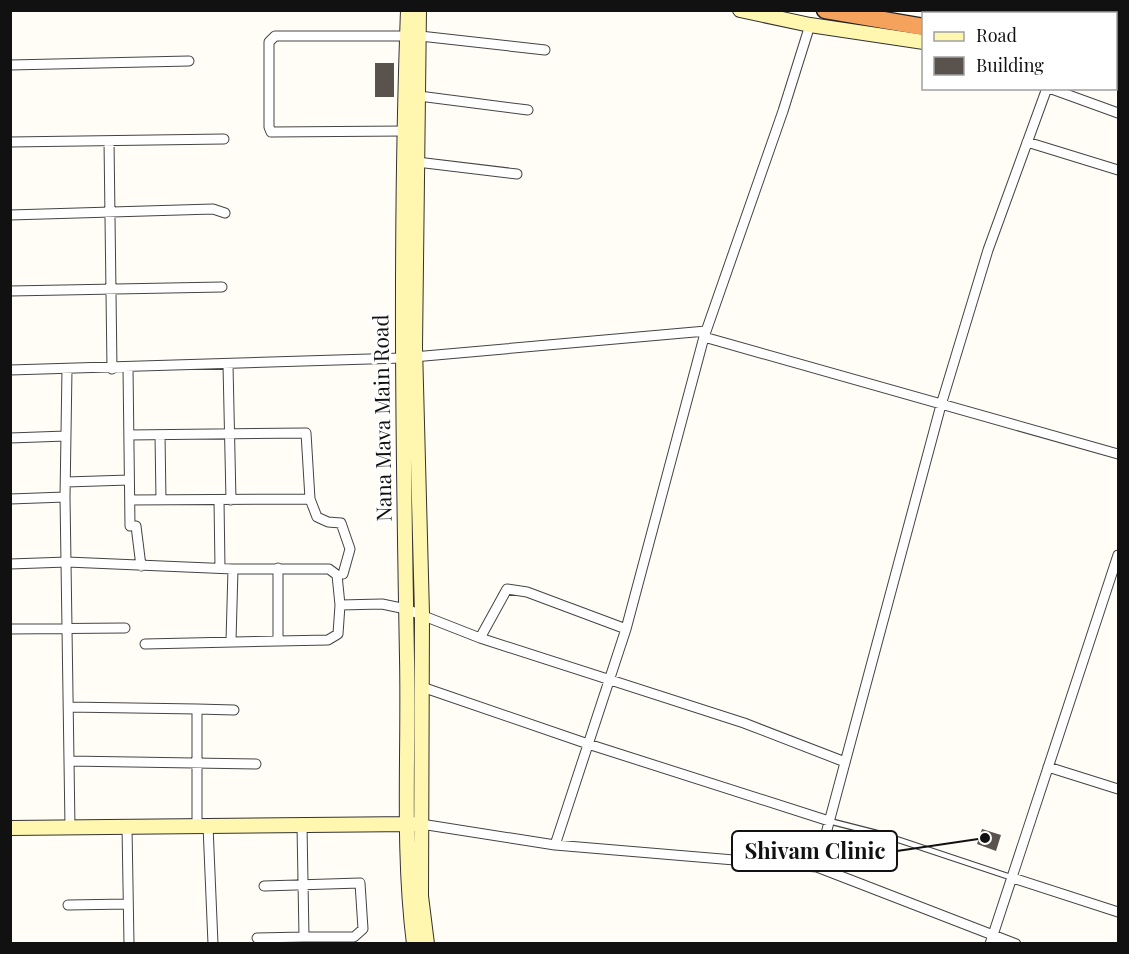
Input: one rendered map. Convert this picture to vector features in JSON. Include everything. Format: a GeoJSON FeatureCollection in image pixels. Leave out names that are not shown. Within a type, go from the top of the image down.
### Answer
{"type":"FeatureCollection","features":[{"type":"Feature","properties":{"kind":"highway"},"geometry":{"type":"LineString","coordinates":[[825,10],[922,27]]}},
{"type":"Feature","properties":{"kind":"highway"},"geometry":{"type":"LineString","coordinates":[[998,10],[1014,12]]}},
{"type":"Feature","properties":{"kind":"street","name":"Nana Mava Main Road"},"geometry":{"type":"LineString","coordinates":[[408,10],[419,96],[409,356],[406,609],[409,728],[406,825],[408,888],[414,944]]}},
{"type":"Feature","properties":{"kind":"street","name":"Nana Mava Main Road"},"geometry":{"type":"LineString","coordinates":[[419,10],[413,36],[405,131],[409,356],[422,614],[421,896],[427,944]]}},
{"type":"Feature","properties":{"kind":"street"},"geometry":{"type":"LineString","coordinates":[[740,10],[810,25],[922,42]]}},
{"type":"Feature","properties":{"kind":"street"},"geometry":{"type":"LineString","coordinates":[[555,845],[626,629],[705,334],[783,111],[810,25]]}},
{"type":"Feature","properties":{"kind":"street"},"geometry":{"type":"LineString","coordinates":[[405,131],[271,132],[269,127],[269,42],[275,36],[413,36],[545,50]]}},
{"type":"Feature","properties":{"kind":"street"},"geometry":{"type":"LineString","coordinates":[[10,65],[189,61]]}},
{"type":"Feature","properties":{"kind":"street"},"geometry":{"type":"LineString","coordinates":[[817,867],[941,405],[988,250],[1047,90]]}},
{"type":"Feature","properties":{"kind":"street"},"geometry":{"type":"LineString","coordinates":[[1054,90],[1119,113]]}},
{"type":"Feature","properties":{"kind":"street"},"geometry":{"type":"LineString","coordinates":[[419,96],[528,110]]}},
{"type":"Feature","properties":{"kind":"street"},"geometry":{"type":"LineString","coordinates":[[10,142],[224,139]]}},
{"type":"Feature","properties":{"kind":"street"},"geometry":{"type":"LineString","coordinates":[[110,141],[112,369]]}},
{"type":"Feature","properties":{"kind":"street"},"geometry":{"type":"LineString","coordinates":[[1027,142],[1119,170]]}},
{"type":"Feature","properties":{"kind":"street"},"geometry":{"type":"LineString","coordinates":[[417,162],[517,174]]}},
{"type":"Feature","properties":{"kind":"street"},"geometry":{"type":"LineString","coordinates":[[10,215],[213,209],[225,213]]}},
{"type":"Feature","properties":{"kind":"street"},"geometry":{"type":"LineString","coordinates":[[10,291],[222,287]]}},
{"type":"Feature","properties":{"kind":"street"},"geometry":{"type":"LineString","coordinates":[[10,370],[228,365],[409,356],[705,334],[941,405],[1119,453]]}},
{"type":"Feature","properties":{"kind":"street"},"geometry":{"type":"LineString","coordinates":[[228,365],[231,500]]}},
{"type":"Feature","properties":{"kind":"street"},"geometry":{"type":"LineString","coordinates":[[128,368],[130,500],[141,566]]}},
{"type":"Feature","properties":{"kind":"street"},"geometry":{"type":"LineString","coordinates":[[67,369],[65,497],[70,827]]}},
{"type":"Feature","properties":{"kind":"street"},"geometry":{"type":"LineString","coordinates":[[129,435],[306,433],[310,499],[317,517],[341,523],[350,549],[343,574]]}},
{"type":"Feature","properties":{"kind":"street"},"geometry":{"type":"LineString","coordinates":[[160,435],[161,500]]}},
{"type":"Feature","properties":{"kind":"street"},"geometry":{"type":"LineString","coordinates":[[10,438],[66,436]]}},
{"type":"Feature","properties":{"kind":"street"},"geometry":{"type":"LineString","coordinates":[[66,482],[129,480]]}},
{"type":"Feature","properties":{"kind":"street"},"geometry":{"type":"LineString","coordinates":[[10,499],[65,497]]}},
{"type":"Feature","properties":{"kind":"street"},"geometry":{"type":"LineString","coordinates":[[130,500],[310,499]]}},
{"type":"Feature","properties":{"kind":"street"},"geometry":{"type":"LineString","coordinates":[[219,500],[220,568]]}},
{"type":"Feature","properties":{"kind":"street"},"geometry":{"type":"LineString","coordinates":[[992,939],[1119,555]]}},
{"type":"Feature","properties":{"kind":"street"},"geometry":{"type":"LineString","coordinates":[[10,564],[67,562],[232,569],[318,568],[334,571],[337,575],[340,604],[338,634],[334,638],[145,644]]}},
{"type":"Feature","properties":{"kind":"street"},"geometry":{"type":"LineString","coordinates":[[278,568],[278,640]]}},
{"type":"Feature","properties":{"kind":"street"},"geometry":{"type":"LineString","coordinates":[[231,641],[232,569]]}},
{"type":"Feature","properties":{"kind":"street"},"geometry":{"type":"LineString","coordinates":[[480,638],[507,589],[527,592],[626,629]]}},
{"type":"Feature","properties":{"kind":"street"},"geometry":{"type":"LineString","coordinates":[[340,604],[382,604],[422,614],[480,638],[744,723],[845,762]]}},
{"type":"Feature","properties":{"kind":"street"},"geometry":{"type":"LineString","coordinates":[[10,629],[125,628]]}},
{"type":"Feature","properties":{"kind":"street"},"geometry":{"type":"LineString","coordinates":[[422,687],[588,744],[829,821]]}},
{"type":"Feature","properties":{"kind":"street"},"geometry":{"type":"LineString","coordinates":[[68,707],[234,710]]}},
{"type":"Feature","properties":{"kind":"street"},"geometry":{"type":"LineString","coordinates":[[197,709],[195,763],[213,944]]}},
{"type":"Feature","properties":{"kind":"street"},"geometry":{"type":"LineString","coordinates":[[69,761],[256,764]]}},
{"type":"Feature","properties":{"kind":"street"},"geometry":{"type":"LineString","coordinates":[[1048,767],[1119,789]]}},
{"type":"Feature","properties":{"kind":"street"},"geometry":{"type":"LineString","coordinates":[[10,828],[421,824],[555,845],[817,867],[992,939],[1016,944]]}},
{"type":"Feature","properties":{"kind":"street"},"geometry":{"type":"LineString","coordinates":[[302,826],[304,937]]}},
{"type":"Feature","properties":{"kind":"street"},"geometry":{"type":"LineString","coordinates":[[127,827],[129,944]]}},
{"type":"Feature","properties":{"kind":"street"},"geometry":{"type":"LineString","coordinates":[[1013,878],[1119,912]]}},
{"type":"Feature","properties":{"kind":"street"},"geometry":{"type":"LineString","coordinates":[[257,938],[354,937],[363,929],[360,883],[264,886]]}},
{"type":"Feature","properties":{"kind":"street"},"geometry":{"type":"LineString","coordinates":[[68,905],[128,904]]}},
{"type":"Feature","properties":{"kind":"lane"},"geometry":{"type":"LineString","coordinates":[[829,821],[884,835],[1013,878]]}},
{"type":"Feature","properties":{"kind":"building"},"geometry":{"type":"Polygon","coordinates":[[[375,63],[394,63],[394,97],[375,97],[375,63]]]}},
{"type":"Feature","properties":{"kind":"building"},"geometry":{"type":"Polygon","coordinates":[[[982,829],[1001,835],[996,851],[977,844],[982,829]]]}},
{"type":"Feature","properties":{"kind":"place","name":"Shivam Clinic"},"geometry":{"type":"Point","coordinates":[985,838]}}]}
